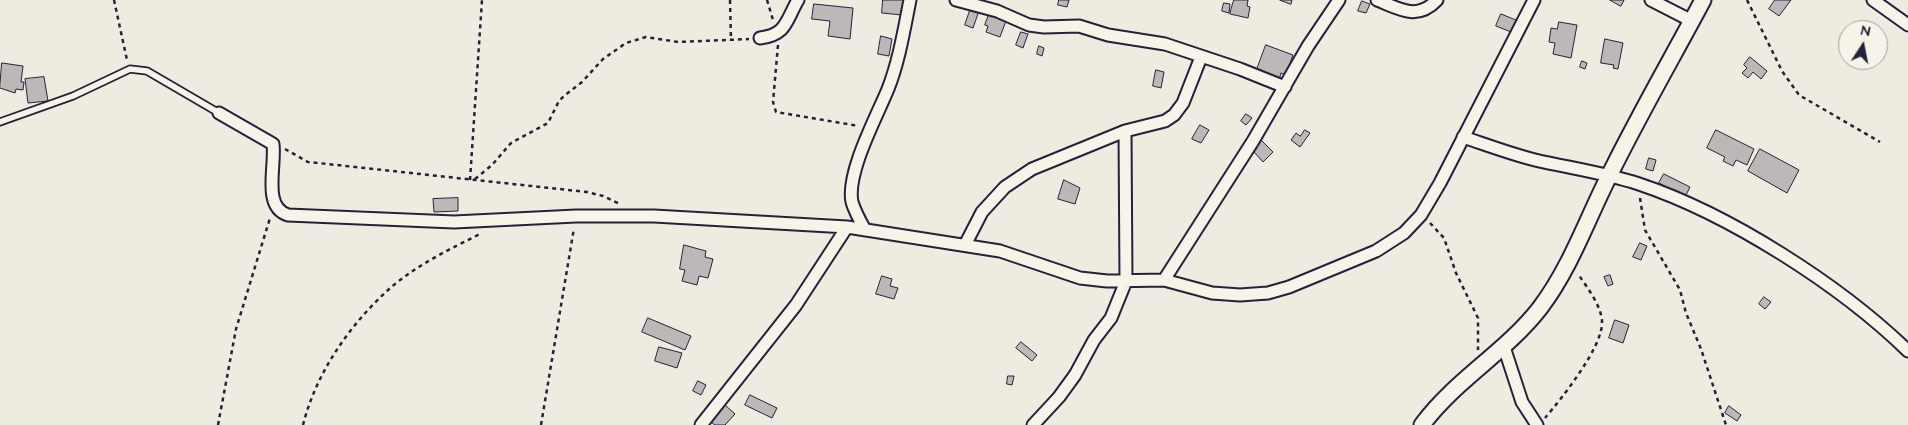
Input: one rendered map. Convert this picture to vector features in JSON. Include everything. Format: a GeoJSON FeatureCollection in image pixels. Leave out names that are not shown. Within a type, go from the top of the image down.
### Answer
{"type":"FeatureCollection","features":[{"type":"Feature","properties":{"kind":"street"},"geometry":{"type":"LineString","coordinates":[[760,38],[778,34],[783,30],[798,0]]}},
{"type":"Feature","properties":{"kind":"street"},"geometry":{"type":"LineString","coordinates":[[865,230],[852,200],[853,185],[870,128],[888,89],[895,67],[910,0]]}},
{"type":"Feature","properties":{"kind":"street"},"geometry":{"type":"LineString","coordinates":[[956,0],[998,11],[1029,25],[1044,27],[1079,26],[1108,36],[1165,44],[1232,66],[1285,87]]}},
{"type":"Feature","properties":{"kind":"street"},"geometry":{"type":"LineString","coordinates":[[1164,280],[1285,87],[1308,46],[1340,0]]}},
{"type":"Feature","properties":{"kind":"street"},"geometry":{"type":"LineString","coordinates":[[1376,0],[1408,12],[1420,13],[1437,0]]}},
{"type":"Feature","properties":{"kind":"street"},"geometry":{"type":"LineString","coordinates":[[219,113],[273,144],[275,157],[272,191],[274,206],[279,212],[288,215],[394,220],[506,221],[576,216],[654,216],[847,226],[965,245],[1028,259],[1080,278],[1126,281],[1164,280],[1212,293],[1240,295],[1268,293],[1376,251],[1404,233],[1421,215],[1534,0]]}},
{"type":"Feature","properties":{"kind":"street"},"geometry":{"type":"LineString","coordinates":[[1651,0],[1692,20]]}},
{"type":"Feature","properties":{"kind":"street"},"geometry":{"type":"LineString","coordinates":[[1422,425],[1435,409],[1504,347],[1540,308],[1569,260],[1609,175],[1703,0]]}},
{"type":"Feature","properties":{"kind":"street"},"geometry":{"type":"LineString","coordinates":[[1874,0],[1908,25]]}},
{"type":"Feature","properties":{"kind":"street"},"geometry":{"type":"LineString","coordinates":[[965,245],[982,212],[1005,187],[1032,169],[1125,132],[1146,127],[1174,115],[1183,103],[1200,57]]}},
{"type":"Feature","properties":{"kind":"street"},"geometry":{"type":"LineString","coordinates":[[1033,425],[1059,397],[1075,375],[1094,340],[1111,318],[1126,281],[1125,132]]}},
{"type":"Feature","properties":{"kind":"street"},"geometry":{"type":"LineString","coordinates":[[1463,136],[1535,160],[1609,175],[1677,198],[1753,238],[1839,293],[1878,322],[1908,351]]}},
{"type":"Feature","properties":{"kind":"street"},"geometry":{"type":"LineString","coordinates":[[701,425],[796,305],[847,226]]}},
{"type":"Feature","properties":{"kind":"street"},"geometry":{"type":"LineString","coordinates":[[1504,347],[1522,402],[1538,425]]}},
{"type":"Feature","properties":{"kind":"lane"},"geometry":{"type":"LineString","coordinates":[[0,122],[73,96],[130,69],[147,72],[219,113]]}},
{"type":"Feature","properties":{"kind":"path"},"geometry":{"type":"LineString","coordinates":[[114,0],[130,69]]}},
{"type":"Feature","properties":{"kind":"path"},"geometry":{"type":"LineString","coordinates":[[472,180],[482,0]]}},
{"type":"Feature","properties":{"kind":"path"},"geometry":{"type":"LineString","coordinates":[[730,0],[731,41]]}},
{"type":"Feature","properties":{"kind":"path"},"geometry":{"type":"LineString","coordinates":[[767,0],[778,34],[773,102],[776,112],[870,128]]}},
{"type":"Feature","properties":{"kind":"path"},"geometry":{"type":"LineString","coordinates":[[1747,0],[1782,71],[1799,95],[1880,142]]}},
{"type":"Feature","properties":{"kind":"path"},"geometry":{"type":"LineString","coordinates":[[472,180],[492,165],[511,143],[548,123],[559,101],[582,82],[603,59],[626,43],[637,38],[646,37],[678,42],[731,41],[760,38]]}},
{"type":"Feature","properties":{"kind":"path"},"geometry":{"type":"LineString","coordinates":[[273,144],[308,162],[318,164],[587,192],[603,196],[622,205]]}},
{"type":"Feature","properties":{"kind":"path"},"geometry":{"type":"LineString","coordinates":[[1639,184],[1646,230],[1680,290],[1686,313],[1701,349],[1726,425]]}},
{"type":"Feature","properties":{"kind":"path"},"geometry":{"type":"LineString","coordinates":[[218,425],[236,329],[274,206]]}},
{"type":"Feature","properties":{"kind":"path"},"geometry":{"type":"LineString","coordinates":[[1421,215],[1444,238],[1456,273],[1478,318],[1479,346],[1473,373]]}},
{"type":"Feature","properties":{"kind":"path"},"geometry":{"type":"LineString","coordinates":[[541,425],[576,216]]}},
{"type":"Feature","properties":{"kind":"path"},"geometry":{"type":"LineString","coordinates":[[303,425],[323,372],[339,345],[388,290],[432,259],[506,221]]}},
{"type":"Feature","properties":{"kind":"path"},"geometry":{"type":"LineString","coordinates":[[1538,425],[1562,397],[1587,360],[1598,341],[1602,323],[1590,293],[1569,260]]}},
{"type":"Feature","properties":{"kind":"building"},"geometry":{"type":"Polygon","coordinates":[[[883,0],[904,0],[902,15],[882,13],[883,0]]]}},
{"type":"Feature","properties":{"kind":"building"},"geometry":{"type":"Polygon","coordinates":[[[1059,0],[1069,0],[1067,7],[1058,5],[1059,0]]]}},
{"type":"Feature","properties":{"kind":"building"},"geometry":{"type":"Polygon","coordinates":[[[1234,0],[1248,0],[1247,6],[1250,7],[1248,18],[1230,14],[1234,0]]]}},
{"type":"Feature","properties":{"kind":"building"},"geometry":{"type":"Polygon","coordinates":[[[1280,0],[1292,0],[1291,4],[1280,0]]]}},
{"type":"Feature","properties":{"kind":"building"},"geometry":{"type":"Polygon","coordinates":[[[1610,0],[1624,0],[1621,6],[1610,0]]]}},
{"type":"Feature","properties":{"kind":"building"},"geometry":{"type":"Polygon","coordinates":[[[1775,0],[1791,0],[1779,16],[1769,9],[1775,0]]]}},
{"type":"Feature","properties":{"kind":"building"},"geometry":{"type":"Polygon","coordinates":[[[1362,1],[1370,4],[1366,13],[1358,11],[1362,1]]]}},
{"type":"Feature","properties":{"kind":"building"},"geometry":{"type":"Polygon","coordinates":[[[1224,3],[1230,4],[1229,13],[1222,11],[1224,3]]]}},
{"type":"Feature","properties":{"kind":"building"},"geometry":{"type":"Polygon","coordinates":[[[814,4],[853,8],[850,39],[828,36],[830,21],[812,19],[814,4]]]}},
{"type":"Feature","properties":{"kind":"building"},"geometry":{"type":"Polygon","coordinates":[[[972,5],[980,8],[973,28],[965,25],[972,5]]]}},
{"type":"Feature","properties":{"kind":"building"},"geometry":{"type":"Polygon","coordinates":[[[990,12],[1007,18],[1000,37],[986,32],[988,26],[985,25],[990,12]]]}},
{"type":"Feature","properties":{"kind":"building"},"geometry":{"type":"Polygon","coordinates":[[[1501,14],[1516,20],[1511,32],[1496,26],[1501,14]]]}},
{"type":"Feature","properties":{"kind":"building"},"geometry":{"type":"Polygon","coordinates":[[[1559,22],[1577,25],[1571,58],[1553,54],[1555,43],[1549,42],[1551,28],[1557,29],[1559,22]]]}},
{"type":"Feature","properties":{"kind":"building"},"geometry":{"type":"Polygon","coordinates":[[[1021,32],[1028,34],[1023,48],[1016,45],[1021,32]]]}},
{"type":"Feature","properties":{"kind":"building"},"geometry":{"type":"Polygon","coordinates":[[[881,36],[892,39],[889,56],[878,54],[881,36]]]}},
{"type":"Feature","properties":{"kind":"building"},"geometry":{"type":"Polygon","coordinates":[[[1605,39],[1623,43],[1618,69],[1613,68],[1614,65],[1601,63],[1605,39]]]}},
{"type":"Feature","properties":{"kind":"building"},"geometry":{"type":"Polygon","coordinates":[[[1266,45],[1293,55],[1286,75],[1281,73],[1279,80],[1256,72],[1266,45]]]}},
{"type":"Feature","properties":{"kind":"building"},"geometry":{"type":"Polygon","coordinates":[[[1039,46],[1044,48],[1042,56],[1037,54],[1039,46]]]}},
{"type":"Feature","properties":{"kind":"building"},"geometry":{"type":"Polygon","coordinates":[[[1750,57],[1767,71],[1761,79],[1753,72],[1748,78],[1742,73],[1747,68],[1744,65],[1750,57]]]}},
{"type":"Feature","properties":{"kind":"building"},"geometry":{"type":"Polygon","coordinates":[[[1582,61],[1587,63],[1585,69],[1580,67],[1582,61]]]}},
{"type":"Feature","properties":{"kind":"building"},"geometry":{"type":"Polygon","coordinates":[[[2,63],[23,66],[21,82],[24,82],[23,90],[16,89],[15,93],[0,88],[2,63]]]}},
{"type":"Feature","properties":{"kind":"building"},"geometry":{"type":"Polygon","coordinates":[[[1156,70],[1164,72],[1161,88],[1153,86],[1156,70]]]}},
{"type":"Feature","properties":{"kind":"building"},"geometry":{"type":"Polygon","coordinates":[[[44,77],[48,101],[28,103],[25,79],[44,77]]]}},
{"type":"Feature","properties":{"kind":"building"},"geometry":{"type":"Polygon","coordinates":[[[1246,114],[1252,118],[1246,125],[1241,121],[1246,114]]]}},
{"type":"Feature","properties":{"kind":"building"},"geometry":{"type":"Polygon","coordinates":[[[1200,125],[1209,130],[1201,143],[1192,139],[1200,125]]]}},
{"type":"Feature","properties":{"kind":"building"},"geometry":{"type":"Polygon","coordinates":[[[1305,130],[1310,133],[1300,147],[1291,140],[1296,133],[1300,136],[1305,130]]]}},
{"type":"Feature","properties":{"kind":"building"},"geometry":{"type":"Polygon","coordinates":[[[1716,130],[1754,149],[1747,165],[1736,160],[1733,166],[1723,161],[1725,157],[1707,148],[1716,130]]]}},
{"type":"Feature","properties":{"kind":"building"},"geometry":{"type":"Polygon","coordinates":[[[1261,140],[1273,152],[1263,162],[1254,152],[1257,148],[1255,146],[1261,140]]]}},
{"type":"Feature","properties":{"kind":"building"},"geometry":{"type":"Polygon","coordinates":[[[1760,149],[1799,170],[1787,193],[1748,171],[1760,149]]]}},
{"type":"Feature","properties":{"kind":"building"},"geometry":{"type":"Polygon","coordinates":[[[1649,158],[1656,160],[1653,171],[1646,169],[1649,158]]]}},
{"type":"Feature","properties":{"kind":"building"},"geometry":{"type":"Polygon","coordinates":[[[1664,174],[1690,187],[1685,197],[1659,183],[1664,174]]]}},
{"type":"Feature","properties":{"kind":"building"},"geometry":{"type":"Polygon","coordinates":[[[1064,180],[1080,188],[1075,204],[1058,199],[1064,180]]]}},
{"type":"Feature","properties":{"kind":"building"},"geometry":{"type":"Polygon","coordinates":[[[458,198],[458,211],[434,212],[433,199],[458,198]]]}},
{"type":"Feature","properties":{"kind":"building"},"geometry":{"type":"Polygon","coordinates":[[[1640,243],[1647,246],[1641,260],[1633,257],[1640,243]]]}},
{"type":"Feature","properties":{"kind":"building"},"geometry":{"type":"Polygon","coordinates":[[[684,245],[706,251],[705,257],[713,259],[708,278],[699,276],[697,285],[682,281],[685,270],[680,269],[684,245]]]}},
{"type":"Feature","properties":{"kind":"building"},"geometry":{"type":"Polygon","coordinates":[[[1610,275],[1613,284],[1608,286],[1604,277],[1610,275]]]}},
{"type":"Feature","properties":{"kind":"building"},"geometry":{"type":"Polygon","coordinates":[[[882,276],[892,279],[890,286],[898,288],[894,299],[876,294],[882,276]]]}},
{"type":"Feature","properties":{"kind":"building"},"geometry":{"type":"Polygon","coordinates":[[[1764,297],[1771,302],[1765,309],[1759,304],[1764,297]]]}},
{"type":"Feature","properties":{"kind":"building"},"geometry":{"type":"Polygon","coordinates":[[[648,318],[691,336],[685,350],[642,332],[648,318]]]}},
{"type":"Feature","properties":{"kind":"building"},"geometry":{"type":"Polygon","coordinates":[[[1615,320],[1629,325],[1623,343],[1609,338],[1615,320]]]}},
{"type":"Feature","properties":{"kind":"building"},"geometry":{"type":"Polygon","coordinates":[[[1021,342],[1037,355],[1032,361],[1016,348],[1021,342]]]}},
{"type":"Feature","properties":{"kind":"building"},"geometry":{"type":"Polygon","coordinates":[[[659,347],[682,353],[677,368],[655,361],[659,347]]]}},
{"type":"Feature","properties":{"kind":"building"},"geometry":{"type":"Polygon","coordinates":[[[1008,376],[1014,376],[1012,385],[1007,384],[1008,376]]]}},
{"type":"Feature","properties":{"kind":"building"},"geometry":{"type":"Polygon","coordinates":[[[698,381],[706,385],[701,395],[693,391],[698,381]]]}},
{"type":"Feature","properties":{"kind":"building"},"geometry":{"type":"Polygon","coordinates":[[[750,395],[777,408],[772,418],[745,405],[750,395]]]}},
{"type":"Feature","properties":{"kind":"building"},"geometry":{"type":"Polygon","coordinates":[[[725,405],[735,414],[725,425],[715,425],[711,422],[725,405]]]}},
{"type":"Feature","properties":{"kind":"building"},"geometry":{"type":"Polygon","coordinates":[[[1729,406],[1741,415],[1737,421],[1725,413],[1729,406]]]}}]}
